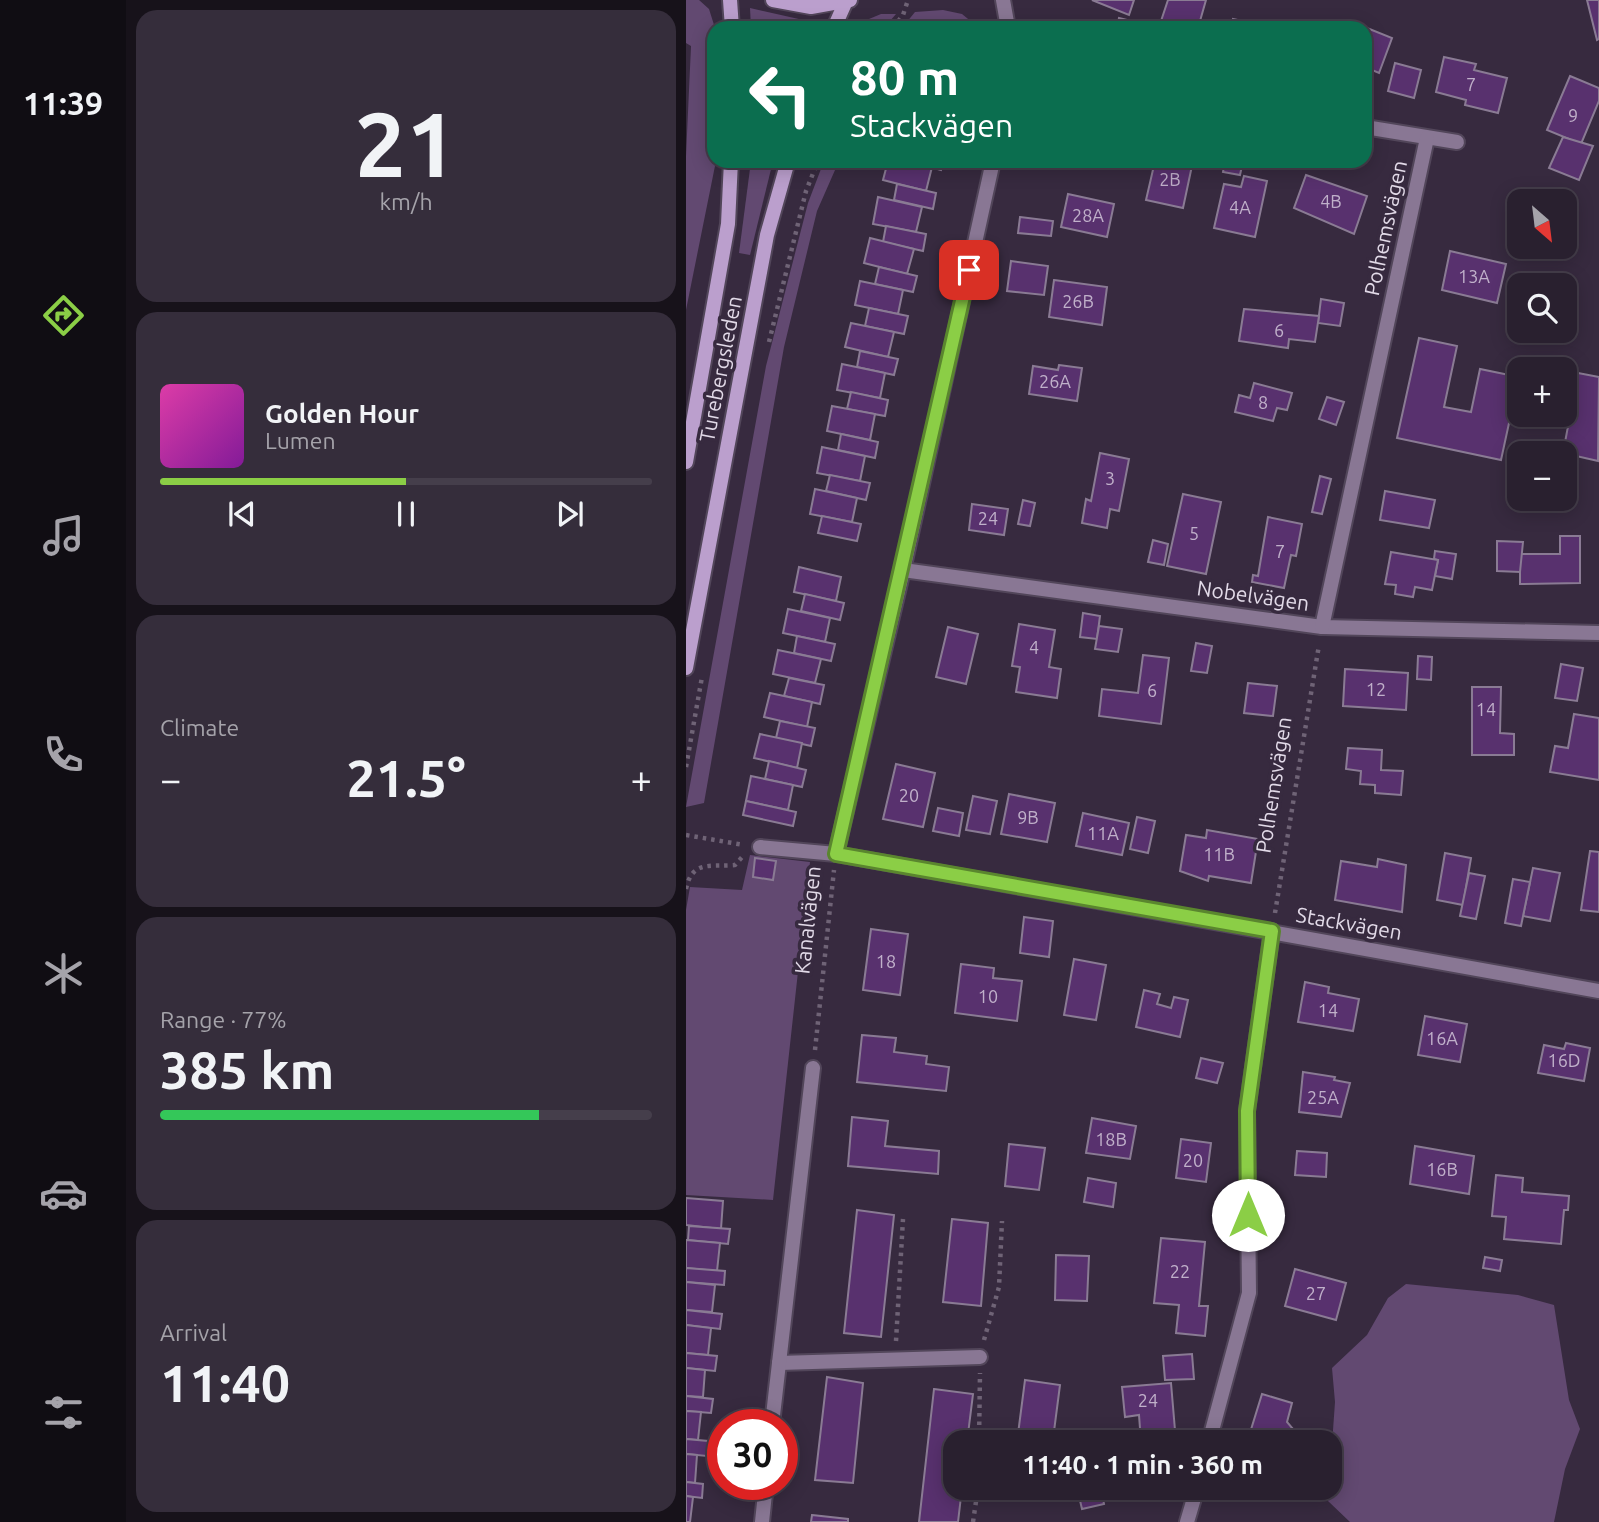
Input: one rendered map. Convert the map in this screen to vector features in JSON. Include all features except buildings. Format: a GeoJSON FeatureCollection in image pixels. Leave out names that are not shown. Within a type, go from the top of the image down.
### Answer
{"type":"FeatureCollection","features":[{"type":"Feature","properties":{"kind":"main road"},"geometry":{"type":"LineString","coordinates":[[730,0],[732,21]]}},
{"type":"Feature","properties":{"kind":"main road"},"geometry":{"type":"LineString","coordinates":[[773,0],[811,7],[848,1]]}},
{"type":"Feature","properties":{"kind":"main road"},"geometry":{"type":"LineString","coordinates":[[838,21],[848,1]]}},
{"type":"Feature","properties":{"kind":"main road","name":"Turebergsleden"},"geometry":{"type":"LineString","coordinates":[[686,462],[728,224],[731,168]]}},
{"type":"Feature","properties":{"kind":"main road","name":"Turebergsleden"},"geometry":{"type":"LineString","coordinates":[[686,668],[768,235],[786,168]]}},
{"type":"Feature","properties":{"kind":"street"},"geometry":{"type":"LineString","coordinates":[[1003,0],[1007,21]]}},
{"type":"Feature","properties":{"kind":"street","name":"Polhemsvägen"},"geometry":{"type":"LineString","coordinates":[[1372,128],[1457,142]]}},
{"type":"Feature","properties":{"kind":"street","name":"Polhemsvägen"},"geometry":{"type":"LineString","coordinates":[[1322,627],[1427,138]]}},
{"type":"Feature","properties":{"kind":"street","name":"Kanalvägen"},"geometry":{"type":"LineString","coordinates":[[836,854],[903,570],[991,168]]}},
{"type":"Feature","properties":{"kind":"street","name":"Nobelvägen"},"geometry":{"type":"LineString","coordinates":[[903,570],[1322,627],[1599,633]]}},
{"type":"Feature","properties":{"kind":"street","name":"Stackvägen"},"geometry":{"type":"LineString","coordinates":[[760,847],[836,854],[1599,991]]}},
{"type":"Feature","properties":{"kind":"street"},"geometry":{"type":"LineString","coordinates":[[1212,1430],[1249,1293],[1247,1111],[1272,931]]}},
{"type":"Feature","properties":{"kind":"street"},"geometry":{"type":"LineString","coordinates":[[774,1409],[813,1068]]}},
{"type":"Feature","properties":{"kind":"street"},"geometry":{"type":"LineString","coordinates":[[779,1363],[980,1357]]}},
{"type":"Feature","properties":{"kind":"street"},"geometry":{"type":"LineString","coordinates":[[762,1522],[764,1500]]}},
{"type":"Feature","properties":{"kind":"street"},"geometry":{"type":"LineString","coordinates":[[1187,1522],[1193,1500]]}},
{"type":"Feature","properties":{"kind":"path"},"geometry":{"type":"LineString","coordinates":[[898,21],[908,0]]}},
{"type":"Feature","properties":{"kind":"path","name":"Polhemsvägen"},"geometry":{"type":"LineString","coordinates":[[1272,931],[1322,627]]}},
{"type":"Feature","properties":{"kind":"path"},"geometry":{"type":"LineString","coordinates":[[686,835],[760,847]]}},
{"type":"Feature","properties":{"kind":"path"},"geometry":{"type":"LineString","coordinates":[[686,889],[689,874],[695,868],[735,865],[744,854],[760,847]]}},
{"type":"Feature","properties":{"kind":"path","name":"Kanalvägen"},"geometry":{"type":"LineString","coordinates":[[813,1068],[836,854]]}},
{"type":"Feature","properties":{"kind":"path"},"geometry":{"type":"LineString","coordinates":[[895,1359],[903,1219]]}},
{"type":"Feature","properties":{"kind":"path"},"geometry":{"type":"LineString","coordinates":[[979,1430],[980,1357],[999,1287],[1002,1221]]}},
{"type":"Feature","properties":{"kind":"path"},"geometry":{"type":"LineString","coordinates":[[973,1522],[976,1500]]}},
{"type":"Feature","properties":{"kind":"shaded area"},"geometry":{"type":"Polygon","coordinates":[[[686,0],[699,0],[709,9],[713,21],[707,21],[707,168],[715,168],[686,310],[686,156],[691,46],[686,43],[686,0]]]}},
{"type":"Feature","properties":{"kind":"shaded area"},"geometry":{"type":"Polygon","coordinates":[[[750,8],[808,21],[751,21],[750,8]]]}},
{"type":"Feature","properties":{"kind":"shaded area"},"geometry":{"type":"Polygon","coordinates":[[[943,10],[962,14],[970,21],[908,21],[915,12],[943,10]]]}},
{"type":"Feature","properties":{"kind":"shaded area"},"geometry":{"type":"Polygon","coordinates":[[[881,14],[896,14],[890,21],[867,21],[881,14]]]}},
{"type":"Feature","properties":{"kind":"shaded area"},"geometry":{"type":"Polygon","coordinates":[[[750,168],[771,168],[750,255],[739,253],[750,168]]]}},
{"type":"Feature","properties":{"kind":"shaded area"},"geometry":{"type":"Polygon","coordinates":[[[821,168],[836,168],[817,211],[784,347],[704,803],[686,807],[766,366],[808,203],[821,168]]]}},
{"type":"Feature","properties":{"kind":"shaded area"},"geometry":{"type":"Polygon","coordinates":[[[750,855],[810,862],[773,1200],[686,1195],[686,910],[690,887],[742,890],[750,855]]]}},
{"type":"Feature","properties":{"kind":"shaded area"},"geometry":{"type":"Polygon","coordinates":[[[1406,1284],[1518,1295],[1554,1305],[1569,1400],[1580,1429],[1565,1469],[1554,1522],[1350,1522],[1328,1501],[1342,1500],[1342,1430],[1333,1430],[1335,1402],[1332,1368],[1367,1335],[1388,1298],[1406,1284]]]}},
{"type":"Feature","properties":{"kind":"route"},"geometry":{"type":"LineString","coordinates":[[969,270],[903,570],[836,854],[1272,931],[1247,1111],[1248,1215]]}}]}
